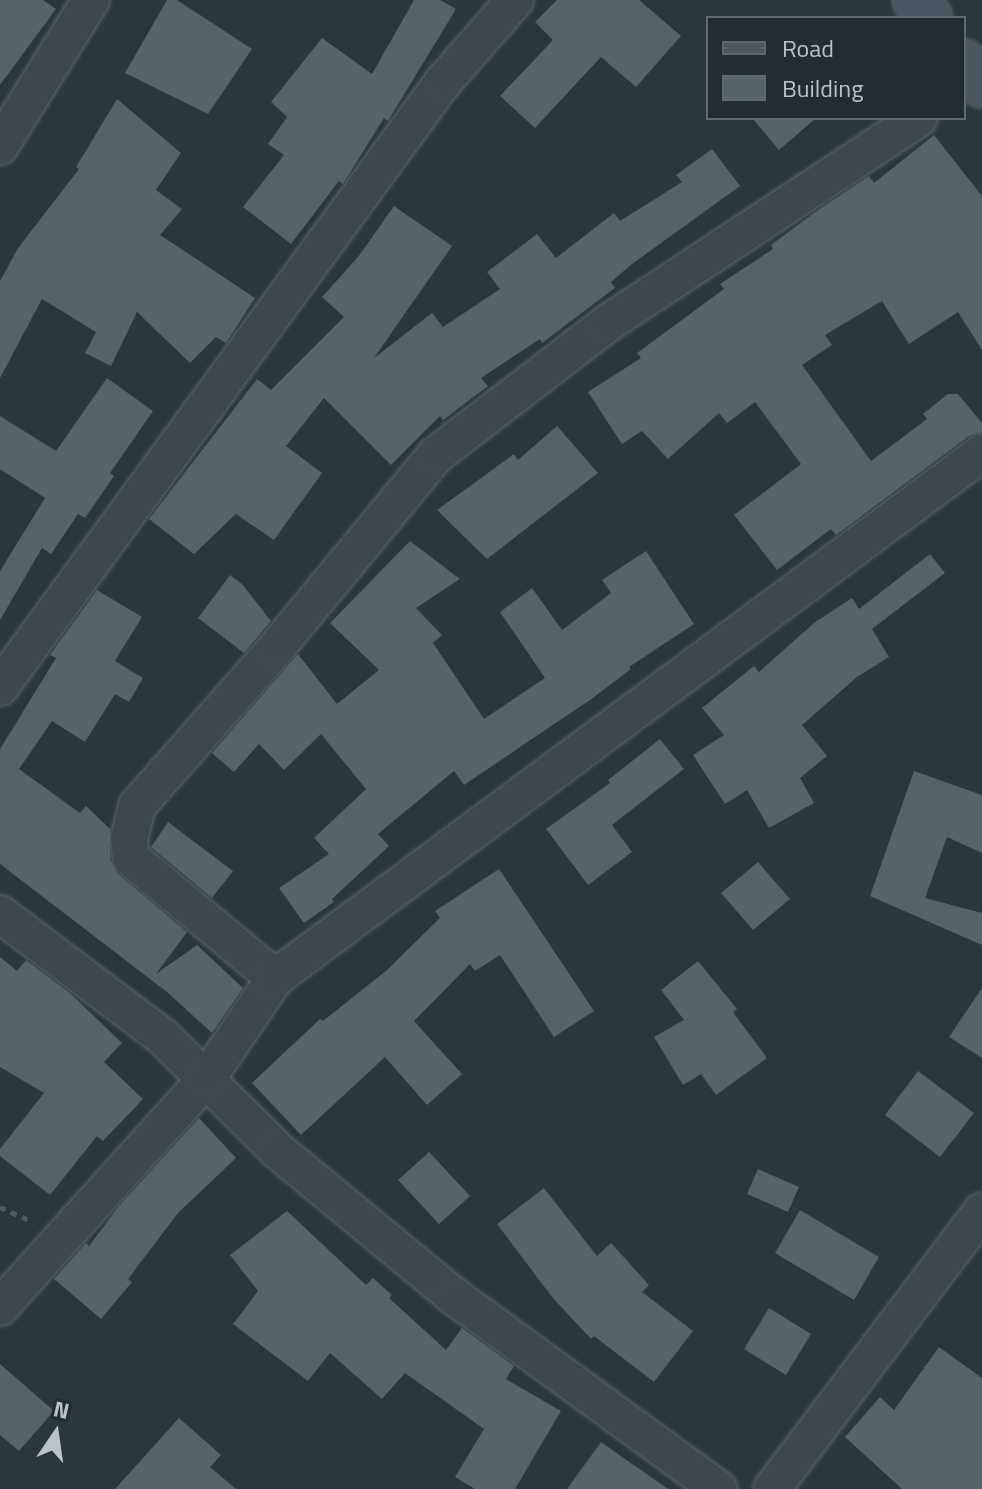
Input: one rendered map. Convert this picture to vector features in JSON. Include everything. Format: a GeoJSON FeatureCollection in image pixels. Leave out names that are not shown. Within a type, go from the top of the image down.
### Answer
{"type":"FeatureCollection","features":[{"type":"Feature","properties":{"kind":"street"},"geometry":{"type":"LineString","coordinates":[[0,146],[91,0]]}},
{"type":"Feature","properties":{"kind":"street"},"geometry":{"type":"LineString","coordinates":[[0,687],[443,82],[515,0]]}},
{"type":"Feature","properties":{"kind":"street"},"geometry":{"type":"LineString","coordinates":[[915,0],[928,16]]}},
{"type":"Feature","properties":{"kind":"street"},"geometry":{"type":"LineString","coordinates":[[275,978],[131,858],[129,839],[137,806],[277,647],[436,455],[608,323],[916,120]]}},
{"type":"Feature","properties":{"kind":"street"},"geometry":{"type":"LineString","coordinates":[[0,1307],[208,1077],[275,978],[982,453]]}},
{"type":"Feature","properties":{"kind":"street"},"geometry":{"type":"LineString","coordinates":[[0,914],[162,1036],[208,1077],[277,1150],[455,1297],[718,1489]]}},
{"type":"Feature","properties":{"kind":"street"},"geometry":{"type":"LineString","coordinates":[[772,1489],[982,1211]]}},
{"type":"Feature","properties":{"kind":"building"},"geometry":{"type":"Polygon","coordinates":[[[0,0],[43,0],[56,9],[0,85],[0,0]]]}},
{"type":"Feature","properties":{"kind":"building"},"geometry":{"type":"Polygon","coordinates":[[[167,0],[177,0],[252,49],[208,114],[125,73],[167,0]]]}},
{"type":"Feature","properties":{"kind":"building"},"geometry":{"type":"Polygon","coordinates":[[[414,0],[440,0],[456,9],[388,121],[384,118],[343,184],[339,181],[291,244],[243,207],[284,155],[268,144],[287,117],[271,102],[322,38],[372,74],[414,0]]]}},
{"type":"Feature","properties":{"kind":"building"},"geometry":{"type":"Polygon","coordinates":[[[557,0],[639,0],[681,36],[636,87],[601,57],[535,128],[500,96],[553,40],[535,22],[557,0]]]}},
{"type":"Feature","properties":{"kind":"building"},"geometry":{"type":"Polygon","coordinates":[[[117,99],[181,153],[156,190],[182,209],[160,235],[255,298],[226,343],[216,337],[190,363],[137,312],[111,366],[85,353],[96,332],[42,299],[0,378],[0,281],[18,248],[79,169],[76,167],[117,99]]]}},
{"type":"Feature","properties":{"kind":"building"},"geometry":{"type":"Polygon","coordinates":[[[754,120],[814,120],[779,150],[754,120]]]}},
{"type":"Feature","properties":{"kind":"building"},"geometry":{"type":"Polygon","coordinates":[[[934,135],[982,196],[982,350],[958,312],[909,344],[882,301],[825,335],[832,345],[802,365],[871,461],[927,419],[923,414],[948,394],[958,394],[982,423],[982,432],[969,436],[836,535],[831,529],[777,570],[734,515],[801,464],[755,402],[727,423],[719,413],[668,459],[642,431],[622,444],[588,392],[641,358],[637,353],[724,289],[720,284],[773,249],[771,245],[818,210],[869,176],[874,183],[934,135]]]}},
{"type":"Feature","properties":{"kind":"building"},"geometry":{"type":"Polygon","coordinates":[[[712,149],[740,186],[632,264],[611,282],[615,288],[542,343],[540,339],[481,378],[488,386],[443,420],[440,416],[391,465],[324,398],[286,446],[322,473],[274,540],[236,514],[194,554],[149,519],[257,379],[271,390],[344,317],[322,297],[358,257],[394,206],[452,246],[374,358],[432,313],[443,327],[500,289],[487,272],[537,234],[556,258],[614,213],[620,221],[682,182],[676,175],[712,149]]]}},
{"type":"Feature","properties":{"kind":"building"},"geometry":{"type":"Polygon","coordinates":[[[107,378],[153,411],[110,473],[114,476],[85,518],[78,514],[51,554],[42,548],[0,620],[0,571],[45,498],[0,469],[0,416],[56,451],[107,378]]]}},
{"type":"Feature","properties":{"kind":"building"},"geometry":{"type":"Polygon","coordinates":[[[557,426],[598,473],[487,559],[437,510],[514,454],[518,460],[557,426]]]}},
{"type":"Feature","properties":{"kind":"building"},"geometry":{"type":"Polygon","coordinates":[[[410,541],[460,579],[416,608],[442,635],[433,643],[484,719],[545,678],[500,612],[532,588],[562,630],[611,593],[602,580],[646,551],[694,624],[629,667],[631,669],[590,700],[464,785],[454,771],[378,834],[389,846],[332,899],[334,902],[304,923],[279,888],[329,854],[314,838],[366,789],[321,734],[284,770],[259,744],[234,772],[212,753],[298,654],[337,704],[379,670],[330,623],[410,541]]]}},
{"type":"Feature","properties":{"kind":"building"},"geometry":{"type":"Polygon","coordinates":[[[930,554],[945,573],[872,629],[889,657],[857,677],[802,725],[827,756],[800,778],[814,803],[769,828],[747,790],[725,804],[693,755],[724,735],[702,708],[754,666],[759,672],[814,623],[852,598],[859,609],[930,554]]]}},
{"type":"Feature","properties":{"kind":"building"},"geometry":{"type":"Polygon","coordinates":[[[230,575],[242,584],[271,621],[244,653],[198,618],[230,575]]]}},
{"type":"Feature","properties":{"kind":"building"},"geometry":{"type":"Polygon","coordinates":[[[97,590],[142,617],[115,661],[143,678],[129,702],[115,694],[85,742],[52,721],[19,769],[80,813],[86,806],[110,829],[110,860],[117,873],[187,932],[156,974],[197,945],[243,988],[212,1033],[167,992],[0,864],[0,749],[56,658],[50,655],[97,590]]]}},
{"type":"Feature","properties":{"kind":"building"},"geometry":{"type":"Polygon","coordinates":[[[660,739],[684,769],[612,825],[632,852],[588,885],[546,829],[610,783],[608,780],[660,739]]]}},
{"type":"Feature","properties":{"kind":"building"},"geometry":{"type":"Polygon","coordinates":[[[914,771],[982,795],[982,853],[947,837],[925,898],[982,913],[982,945],[870,896],[914,771]]]}},
{"type":"Feature","properties":{"kind":"building"},"geometry":{"type":"Polygon","coordinates":[[[168,822],[233,871],[212,898],[151,847],[168,822]]]}},
{"type":"Feature","properties":{"kind":"building"},"geometry":{"type":"Polygon","coordinates":[[[758,862],[790,899],[753,930],[721,893],[758,862]]]}},
{"type":"Feature","properties":{"kind":"building"},"geometry":{"type":"Polygon","coordinates":[[[499,869],[594,1011],[554,1037],[500,955],[475,971],[470,964],[414,1021],[462,1074],[427,1105],[385,1057],[301,1135],[252,1083],[320,1019],[323,1021],[387,970],[440,918],[435,911],[499,869]]]}},
{"type":"Feature","properties":{"kind":"building"},"geometry":{"type":"Polygon","coordinates":[[[0,957],[17,971],[26,960],[71,994],[122,1043],[104,1062],[143,1099],[103,1141],[97,1136],[50,1195],[0,1156],[0,1149],[44,1093],[0,1067],[0,957]]]}},
{"type":"Feature","properties":{"kind":"building"},"geometry":{"type":"Polygon","coordinates":[[[698,961],[737,1009],[733,1012],[767,1058],[716,1095],[701,1074],[683,1085],[654,1037],[684,1020],[661,990],[698,961]]]}},
{"type":"Feature","properties":{"kind":"building"},"geometry":{"type":"Polygon","coordinates":[[[982,988],[982,1058],[949,1037],[982,988]]]}},
{"type":"Feature","properties":{"kind":"building"},"geometry":{"type":"Polygon","coordinates":[[[918,1071],[974,1113],[940,1157],[885,1115],[918,1071]]]}},
{"type":"Feature","properties":{"kind":"building"},"geometry":{"type":"Polygon","coordinates":[[[199,1118],[236,1158],[178,1213],[128,1279],[132,1282],[101,1319],[54,1279],[86,1243],[89,1246],[119,1206],[199,1118]]]}},
{"type":"Feature","properties":{"kind":"building"},"geometry":{"type":"Polygon","coordinates":[[[429,1152],[470,1196],[439,1224],[398,1180],[429,1152]]]}},
{"type":"Feature","properties":{"kind":"building"},"geometry":{"type":"Polygon","coordinates":[[[758,1169],[799,1187],[788,1212],[747,1194],[758,1169]]]}},
{"type":"Feature","properties":{"kind":"building"},"geometry":{"type":"Polygon","coordinates":[[[544,1188],[597,1256],[611,1243],[649,1285],[642,1292],[693,1331],[654,1382],[594,1336],[591,1339],[552,1297],[497,1224],[544,1188]]]}},
{"type":"Feature","properties":{"kind":"building"},"geometry":{"type":"Polygon","coordinates":[[[800,1210],[879,1257],[854,1300],[775,1253],[800,1210]]]}},
{"type":"Feature","properties":{"kind":"building"},"geometry":{"type":"Polygon","coordinates":[[[287,1211],[366,1285],[373,1278],[392,1295],[389,1298],[446,1350],[462,1328],[514,1366],[506,1379],[561,1411],[515,1489],[475,1489],[455,1477],[484,1429],[405,1373],[382,1399],[330,1353],[308,1381],[233,1324],[258,1291],[230,1255],[287,1211]]]}},
{"type":"Feature","properties":{"kind":"building"},"geometry":{"type":"Polygon","coordinates":[[[769,1308],[811,1334],[786,1375],[744,1349],[769,1308]]]}},
{"type":"Feature","properties":{"kind":"building"},"geometry":{"type":"Polygon","coordinates":[[[939,1347],[982,1378],[982,1489],[902,1489],[845,1437],[880,1397],[894,1410],[939,1347]]]}},
{"type":"Feature","properties":{"kind":"building"},"geometry":{"type":"Polygon","coordinates":[[[0,1364],[54,1411],[19,1451],[0,1435],[0,1364]]]}},
{"type":"Feature","properties":{"kind":"building"},"geometry":{"type":"Polygon","coordinates":[[[179,1418],[221,1455],[210,1467],[236,1489],[115,1489],[179,1418]]]}},
{"type":"Feature","properties":{"kind":"building"},"geometry":{"type":"Polygon","coordinates":[[[601,1442],[668,1489],[567,1489],[601,1442]]]}}]}
